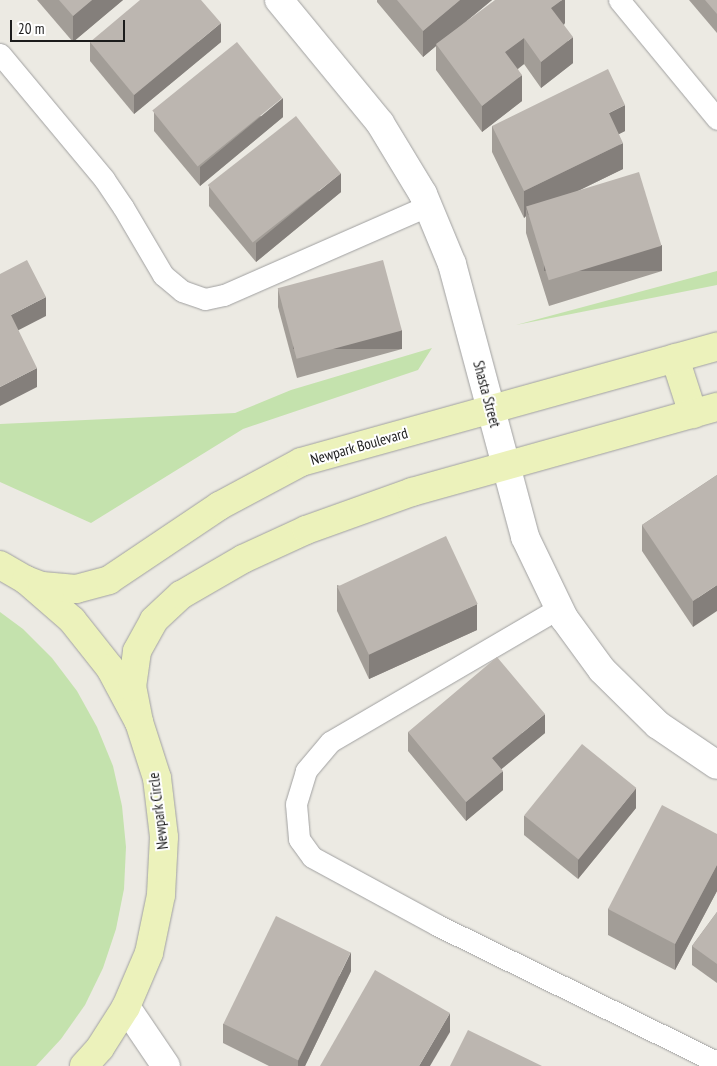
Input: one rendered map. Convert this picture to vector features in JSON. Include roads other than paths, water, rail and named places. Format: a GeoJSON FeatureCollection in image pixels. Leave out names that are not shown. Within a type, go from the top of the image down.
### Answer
{"type":"FeatureCollection","features":[{"type":"Feature","properties":{"kind":"street","name":"Shasta Street"},"geometry":{"type":"LineString","coordinates":[[279,0],[380,123],[427,206],[452,264],[525,537],[564,618],[602,670],[658,725],[717,765]]}},
{"type":"Feature","properties":{"kind":"street","name":"Newpark Boulevard"},"geometry":{"type":"LineString","coordinates":[[26,580],[42,586],[76,589],[109,580],[219,506],[301,462],[717,346]]}},
{"type":"Feature","properties":{"kind":"street"},"geometry":{"type":"LineString","coordinates":[[139,722],[132,686],[137,651],[154,620],[181,595],[243,560],[306,530],[412,492],[705,411],[675,358]]}},
{"type":"Feature","properties":{"kind":"street","name":"Newpark Circle"},"geometry":{"type":"LineString","coordinates":[[0,565],[26,580],[72,620],[110,668],[139,722],[157,778],[164,836],[161,895],[148,953],[126,1007],[100,1048],[84,1066]]}},
{"type":"Feature","properties":{"kind":"street"},"geometry":{"type":"LineString","coordinates":[[126,1007],[166,1066]]}},
{"type":"Feature","properties":{"kind":"lane"},"geometry":{"type":"LineString","coordinates":[[619,0],[717,119]]}},
{"type":"Feature","properties":{"kind":"lane"},"geometry":{"type":"LineString","coordinates":[[0,54],[104,179],[123,207],[163,275],[182,291],[205,299],[224,295],[427,206]]}},
{"type":"Feature","properties":{"kind":"lane"},"geometry":{"type":"LineString","coordinates":[[559,608],[330,742],[306,771],[296,804],[299,839],[312,857],[437,925],[717,1062]]}}]}
